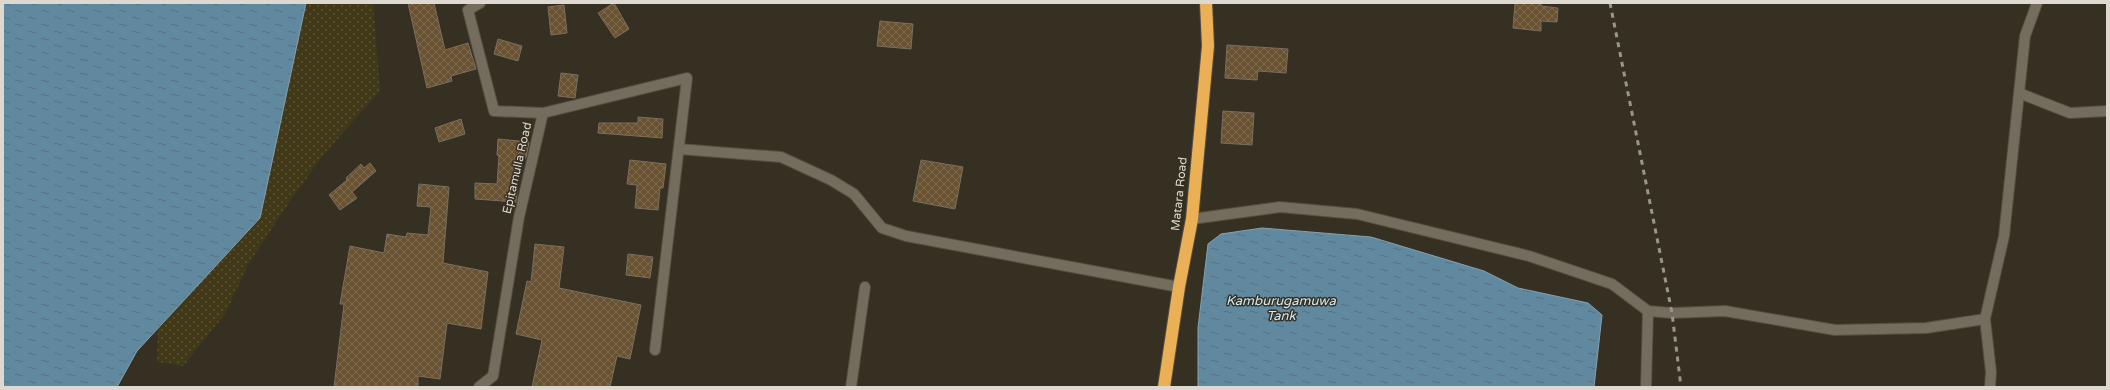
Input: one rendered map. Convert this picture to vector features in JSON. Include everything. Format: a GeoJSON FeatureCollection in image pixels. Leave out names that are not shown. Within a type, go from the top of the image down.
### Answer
{"type":"FeatureCollection","features":[{"type":"Feature","properties":{"kind":"highway","name":"Matara Road"},"geometry":{"type":"LineString","coordinates":[[1164,387],[1179,287],[1192,219],[1208,46],[1206,3]]}},
{"type":"Feature","properties":{"kind":"street","name":"Epitamulla Road"},"geometry":{"type":"LineString","coordinates":[[479,387],[493,376],[519,217],[543,113],[494,112],[468,10],[480,3]]}},
{"type":"Feature","properties":{"kind":"street"},"geometry":{"type":"LineString","coordinates":[[1990,387],[1991,372],[1985,319],[2004,236],[2025,36],[2037,3]]}},
{"type":"Feature","properties":{"kind":"street"},"geometry":{"type":"LineString","coordinates":[[543,113],[687,78],[655,350]]}},
{"type":"Feature","properties":{"kind":"street"},"geometry":{"type":"LineString","coordinates":[[2019,94],[2070,113],[2107,111]]}},
{"type":"Feature","properties":{"kind":"street"},"geometry":{"type":"LineString","coordinates":[[679,148],[782,157],[831,180],[854,194],[882,228],[906,236],[1179,287]]}},
{"type":"Feature","properties":{"kind":"street"},"geometry":{"type":"LineString","coordinates":[[1192,219],[1280,207],[1357,214],[1529,256],[1612,284],[1648,311],[1672,313],[1725,311],[1835,330],[1926,328],[1985,319]]}},
{"type":"Feature","properties":{"kind":"street"},"geometry":{"type":"LineString","coordinates":[[851,387],[864,287]]}},
{"type":"Feature","properties":{"kind":"street"},"geometry":{"type":"LineString","coordinates":[[1646,387],[1648,311]]}},
{"type":"Feature","properties":{"kind":"sand"},"geometry":{"type":"Polygon","coordinates":[[[306,3],[373,3],[380,91],[324,154],[290,201],[248,265],[225,314],[183,366],[157,362],[158,328],[260,218],[306,3]]]}},
{"type":"Feature","properties":{"kind":"water"},"geometry":{"type":"Polygon","coordinates":[[[3,3],[306,3],[260,218],[137,351],[117,387],[3,387],[3,3]]]}},
{"type":"Feature","properties":{"kind":"water","name":"Kamburugamuwa Tank"},"geometry":{"type":"Polygon","coordinates":[[[1262,228],[1371,237],[1484,271],[1518,288],[1588,303],[1602,315],[1594,387],[1198,387],[1198,328],[1208,244],[1221,234],[1262,228]]]}},
{"type":"Feature","properties":{"kind":"building"},"geometry":{"type":"Polygon","coordinates":[[[408,3],[434,3],[445,50],[468,43],[476,69],[451,76],[452,81],[427,88],[408,3]]]}},
{"type":"Feature","properties":{"kind":"building"},"geometry":{"type":"Polygon","coordinates":[[[614,3],[629,29],[615,38],[598,13],[614,3]]]}},
{"type":"Feature","properties":{"kind":"building"},"geometry":{"type":"Polygon","coordinates":[[[1515,3],[1541,3],[1541,6],[1558,8],[1557,22],[1541,21],[1541,31],[1513,28],[1515,3]]]}},
{"type":"Feature","properties":{"kind":"building"},"geometry":{"type":"Polygon","coordinates":[[[564,5],[567,33],[551,35],[548,7],[564,5]]]}},
{"type":"Feature","properties":{"kind":"building"},"geometry":{"type":"Polygon","coordinates":[[[880,21],[913,24],[911,49],[877,46],[880,21]]]}},
{"type":"Feature","properties":{"kind":"building"},"geometry":{"type":"Polygon","coordinates":[[[498,39],[522,46],[518,61],[494,54],[498,39]]]}},
{"type":"Feature","properties":{"kind":"building"},"geometry":{"type":"Polygon","coordinates":[[[1227,45],[1288,49],[1286,73],[1258,71],[1257,80],[1225,78],[1227,45]]]}},
{"type":"Feature","properties":{"kind":"building"},"geometry":{"type":"Polygon","coordinates":[[[561,73],[578,75],[575,98],[558,96],[561,73]]]}},
{"type":"Feature","properties":{"kind":"building"},"geometry":{"type":"Polygon","coordinates":[[[1223,111],[1254,113],[1252,145],[1221,143],[1223,111]]]}},
{"type":"Feature","properties":{"kind":"building"},"geometry":{"type":"Polygon","coordinates":[[[638,117],[663,119],[662,138],[598,133],[599,123],[638,123],[638,117]]]}},
{"type":"Feature","properties":{"kind":"building"},"geometry":{"type":"Polygon","coordinates":[[[461,119],[465,134],[439,142],[435,128],[461,119]]]}},
{"type":"Feature","properties":{"kind":"building"},"geometry":{"type":"Polygon","coordinates":[[[498,139],[529,142],[526,158],[520,157],[516,202],[475,199],[475,183],[497,184],[499,156],[497,155],[498,139]]]}},
{"type":"Feature","properties":{"kind":"building"},"geometry":{"type":"Polygon","coordinates":[[[630,160],[666,164],[663,188],[660,188],[658,210],[635,208],[637,185],[627,184],[630,160]]]}},
{"type":"Feature","properties":{"kind":"building"},"geometry":{"type":"Polygon","coordinates":[[[921,160],[963,167],[955,209],[913,201],[921,160]]]}},
{"type":"Feature","properties":{"kind":"building"},"geometry":{"type":"Polygon","coordinates":[[[370,163],[376,171],[352,192],[357,198],[340,210],[329,195],[347,180],[346,178],[361,164],[364,168],[370,163]]]}},
{"type":"Feature","properties":{"kind":"building"},"geometry":{"type":"Polygon","coordinates":[[[419,184],[449,187],[443,263],[488,272],[481,329],[447,323],[440,379],[418,376],[418,387],[334,387],[344,304],[340,304],[350,246],[384,253],[387,234],[406,237],[407,233],[428,235],[431,207],[417,206],[419,184]]]}},
{"type":"Feature","properties":{"kind":"building"},"geometry":{"type":"Polygon","coordinates":[[[535,244],[564,247],[559,288],[641,305],[630,359],[617,356],[610,387],[532,387],[542,340],[516,334],[527,281],[531,282],[535,244]]]}},
{"type":"Feature","properties":{"kind":"building"},"geometry":{"type":"Polygon","coordinates":[[[628,254],[653,257],[650,278],[626,275],[628,254]]]}},
{"type":"Feature","properties":{"kind":"railway"},"geometry":{"type":"LineString","coordinates":[[1610,3],[1672,313],[1681,387]]}}]}
